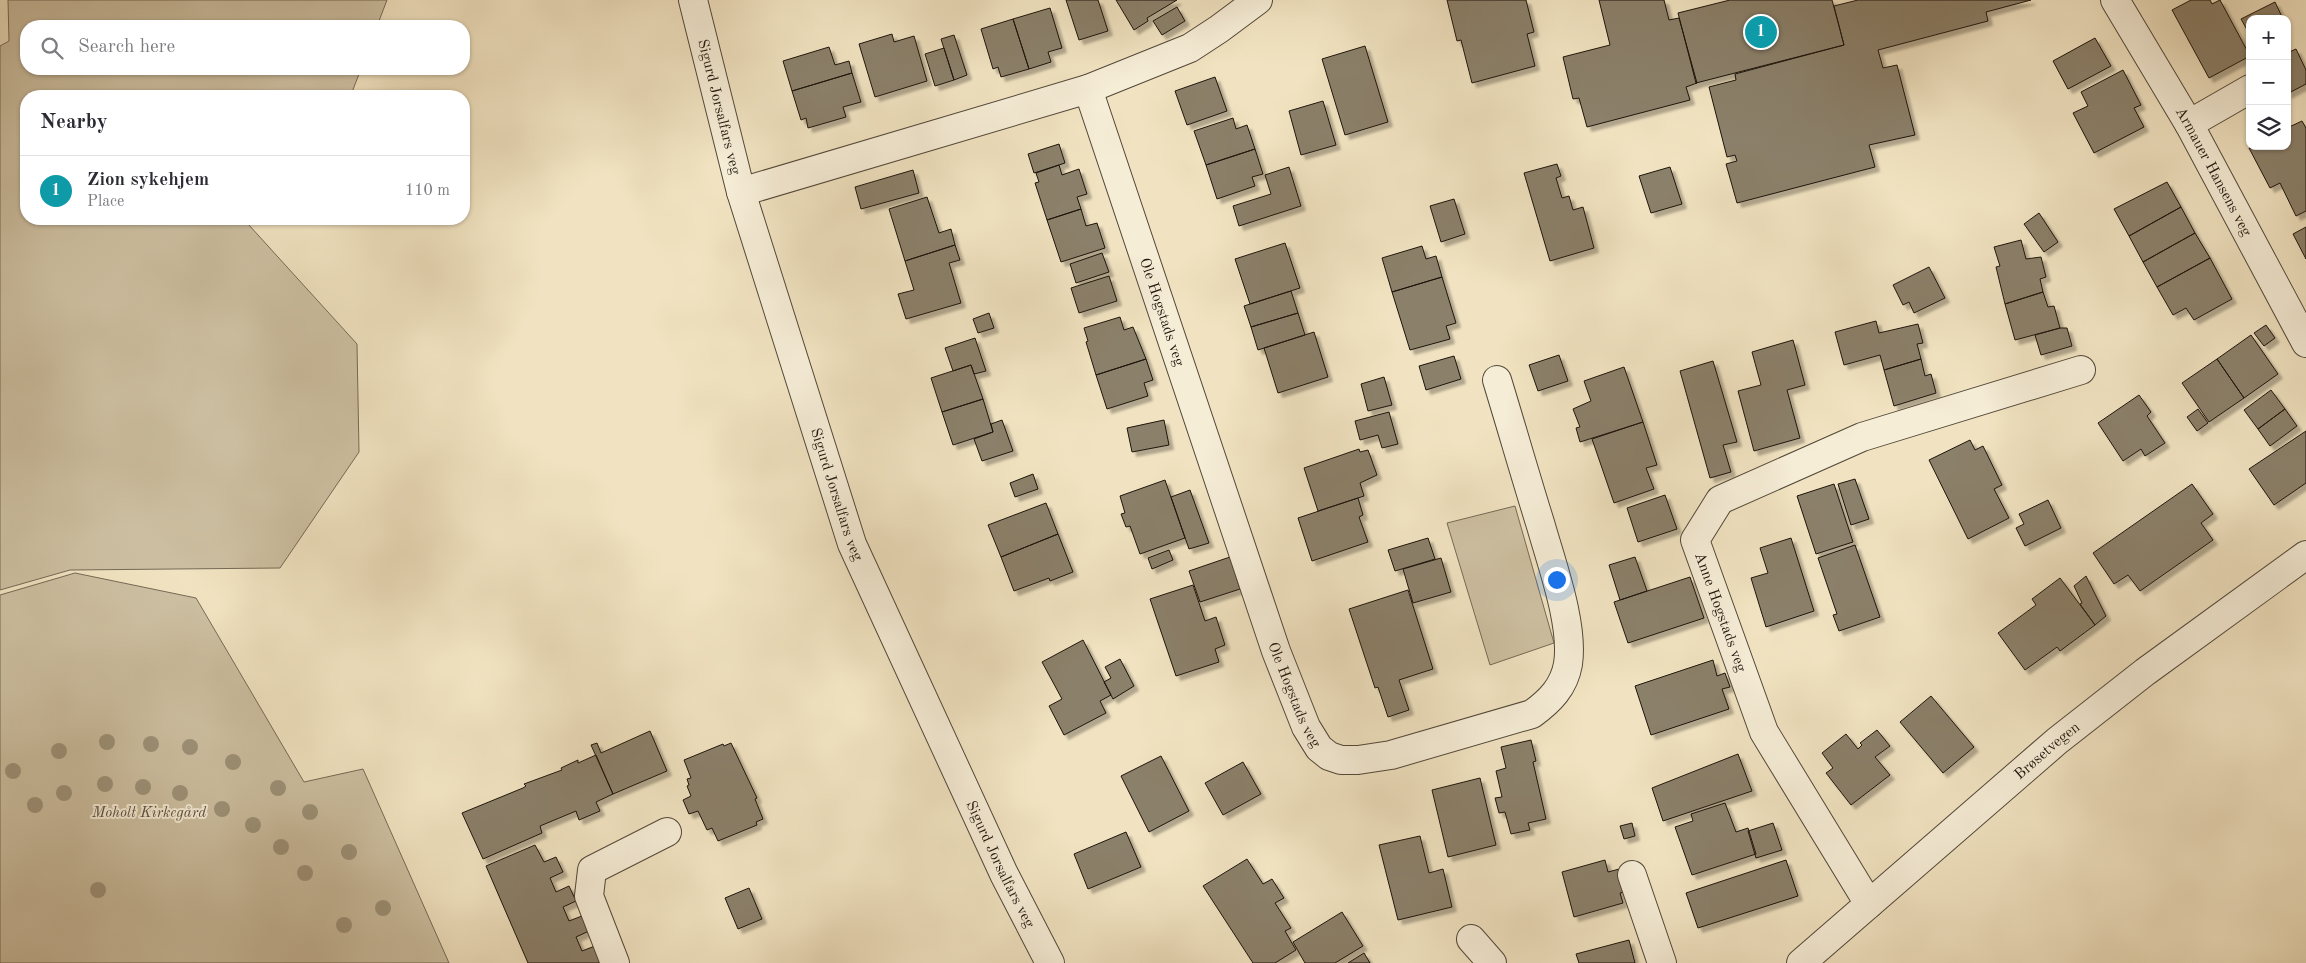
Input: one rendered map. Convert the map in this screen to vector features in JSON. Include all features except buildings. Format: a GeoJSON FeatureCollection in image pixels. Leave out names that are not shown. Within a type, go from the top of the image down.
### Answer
{"type":"FeatureCollection","features":[{"type":"Feature","properties":{"kind":"street","name":"Sigurd Jorsalfars veg"},"geometry":{"type":"LineString","coordinates":[[693,0],[740,192],[852,544],[1004,874],[1050,963]]}},
{"type":"Feature","properties":{"kind":"street"},"geometry":{"type":"LineString","coordinates":[[740,192],[1088,89],[1190,48],[1220,29],[1258,0]]}},
{"type":"Feature","properties":{"kind":"street","name":"Armauer Hansens veg"},"geometry":{"type":"LineString","coordinates":[[2116,0],[2189,124],[2306,343]]}},
{"type":"Feature","properties":{"kind":"street","name":"Ole Hogstads veg"},"geometry":{"type":"LineString","coordinates":[[1088,89],[1276,651],[1306,727],[1319,748],[1329,756],[1341,760],[1358,760],[1392,755],[1532,714],[1552,700],[1562,683],[1568,665],[1570,641],[1553,567],[1497,380]]}},
{"type":"Feature","properties":{"kind":"street"},"geometry":{"type":"LineString","coordinates":[[2189,124],[2246,91]]}},
{"type":"Feature","properties":{"kind":"street","name":"Anne Hogstads veg"},"geometry":{"type":"LineString","coordinates":[[1869,904],[1764,732],[1695,540],[1720,500],[1862,437],[2081,370]]}},
{"type":"Feature","properties":{"kind":"street","name":"Brøsetvegen"},"geometry":{"type":"LineString","coordinates":[[1801,963],[2056,741],[2145,672],[2306,555]]}},
{"type":"Feature","properties":{"kind":"street"},"geometry":{"type":"LineString","coordinates":[[614,963],[589,896],[592,870],[667,832]]}},
{"type":"Feature","properties":{"kind":"street"},"geometry":{"type":"LineString","coordinates":[[1632,875],[1662,963]]}},
{"type":"Feature","properties":{"kind":"street"},"geometry":{"type":"LineString","coordinates":[[1471,939],[1492,963]]}},
{"type":"Feature","properties":{"kind":"green space"},"geometry":{"type":"Polygon","coordinates":[[[8,0],[387,0],[379,20],[20,20],[20,75],[359,75],[353,90],[20,90],[20,225],[249,225],[357,344],[359,452],[280,568],[70,570],[0,590],[0,46],[9,41],[8,0]]]}},
{"type":"Feature","properties":{"kind":"green space"},"geometry":{"type":"Polygon","coordinates":[[[1515,506],[1554,643],[1490,665],[1447,523],[1515,506]]]}},
{"type":"Feature","properties":{"kind":"green space","name":"Moholt Kirkegård"},"geometry":{"type":"Polygon","coordinates":[[[75,573],[196,598],[304,782],[363,769],[449,963],[0,963],[0,595],[75,573]]]}},
{"type":"Feature","properties":{"kind":"place","name":"Zion sykehjem"},"geometry":{"type":"Point","coordinates":[1761,32]}}]}
